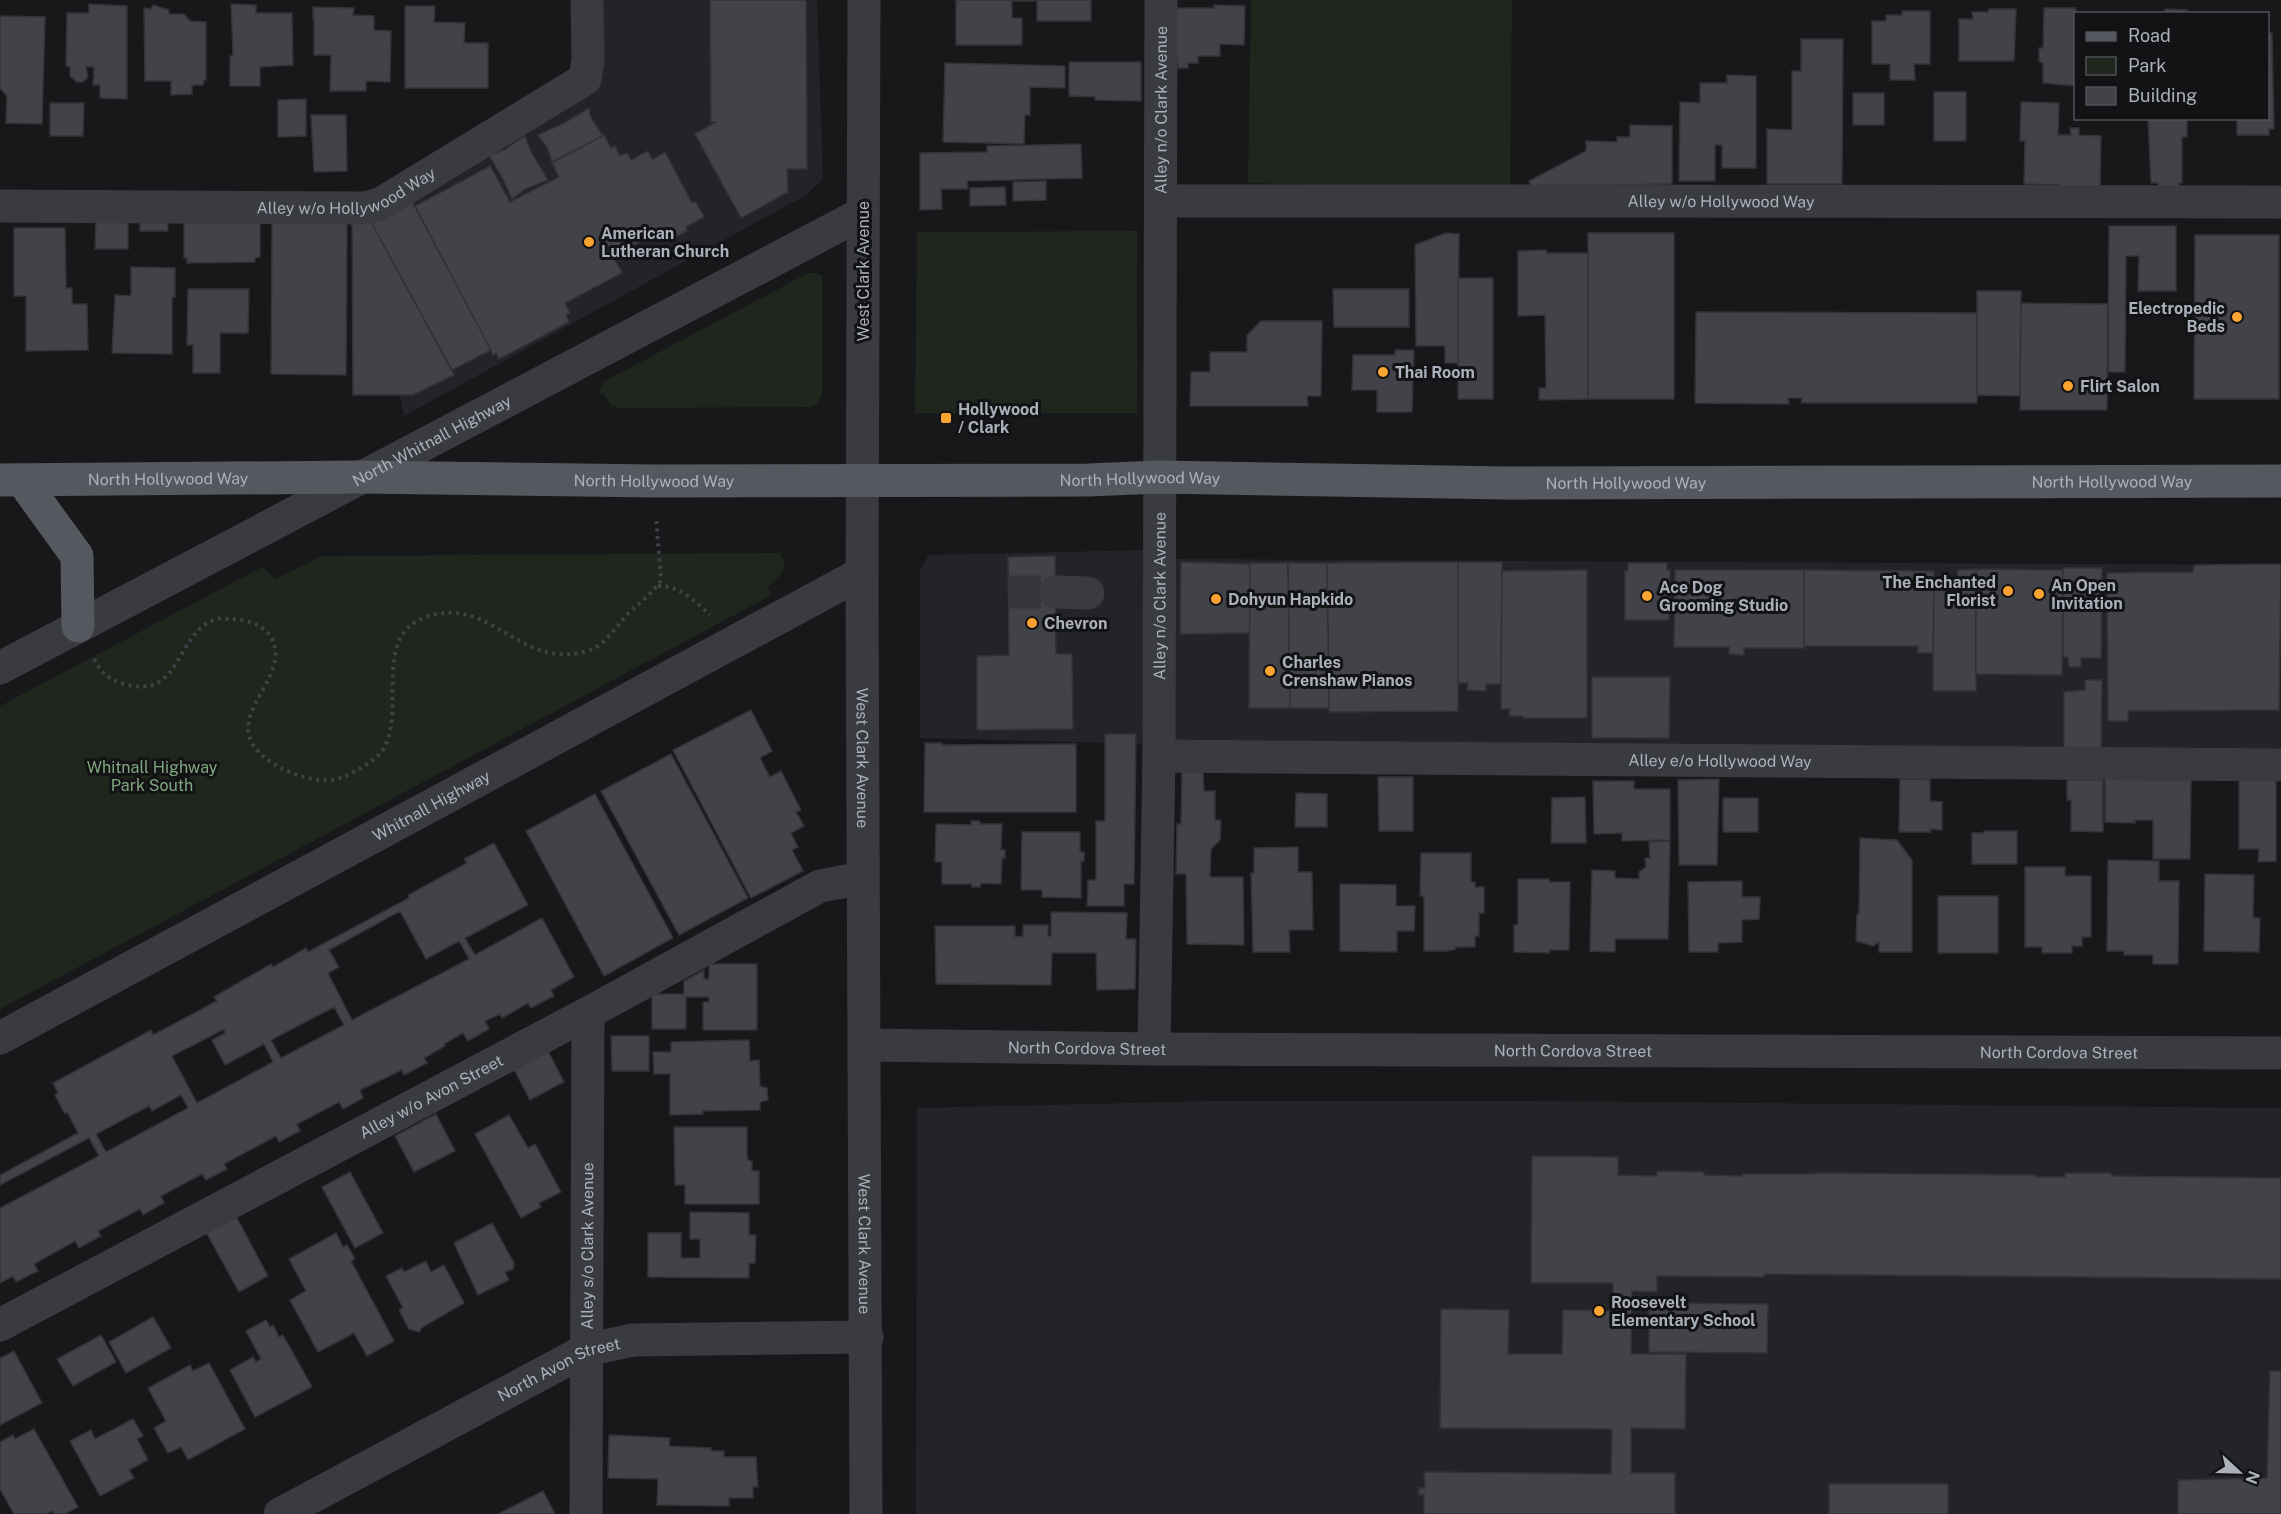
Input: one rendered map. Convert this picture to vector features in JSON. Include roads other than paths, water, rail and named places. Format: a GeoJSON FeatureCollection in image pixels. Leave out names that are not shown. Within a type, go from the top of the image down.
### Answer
{"type":"FeatureCollection","features":[{"type":"Feature","properties":{"kind":"main road","name":"North Hollywood Way"},"geometry":{"type":"LineString","coordinates":[[11,480],[360,477],[862,481],[1159,477],[1506,483],[2281,481]]}},
{"type":"Feature","properties":{"kind":"main road"},"geometry":{"type":"LineString","coordinates":[[11,480],[77,556],[78,626]]}},
{"type":"Feature","properties":{"kind":"street","name":"Alley w/o Hollywood Way"},"geometry":{"type":"LineString","coordinates":[[0,206],[364,207],[380,204],[585,79],[588,60],[587,0]]}},
{"type":"Feature","properties":{"kind":"street","name":"West Clark Avenue"},"geometry":{"type":"LineString","coordinates":[[864,0],[862,573],[867,1514]]}},
{"type":"Feature","properties":{"kind":"street","name":"Alley n/o Clark Avenue"},"geometry":{"type":"LineString","coordinates":[[1154,1048],[1160,756],[1161,0]]}},
{"type":"Feature","properties":{"kind":"street","name":"Alley w/o Hollywood Way"},"geometry":{"type":"LineString","coordinates":[[1161,201],[1517,199],[1930,203],[2281,202]]}},
{"type":"Feature","properties":{"kind":"street","name":"North Whitnall Highway"},"geometry":{"type":"LineString","coordinates":[[0,668],[863,213]]}},
{"type":"Feature","properties":{"kind":"street","name":"Whitnall Highway"},"geometry":{"type":"LineString","coordinates":[[0,1038],[862,573]]}},
{"type":"Feature","properties":{"kind":"street"},"geometry":{"type":"LineString","coordinates":[[1055,592],[1088,593]]}},
{"type":"Feature","properties":{"kind":"street","name":"Alley e/o Hollywood Way"},"geometry":{"type":"LineString","coordinates":[[1160,756],[2281,765]]}},
{"type":"Feature","properties":{"kind":"street","name":"Alley w/o Avon Street"},"geometry":{"type":"LineString","coordinates":[[0,1325],[588,1013],[820,886],[863,878]]}},
{"type":"Feature","properties":{"kind":"street","name":"Alley s/o Clark Avenue"},"geometry":{"type":"LineString","coordinates":[[586,1514],[588,1013]]}},
{"type":"Feature","properties":{"kind":"street","name":"North Cordova Street"},"geometry":{"type":"LineString","coordinates":[[865,1045],[2281,1053]]}},
{"type":"Feature","properties":{"kind":"street","name":"North Avon Street"},"geometry":{"type":"LineString","coordinates":[[280,1514],[586,1350],[633,1340],[867,1337]]}},
{"type":"Feature","properties":{"kind":"tunnel"},"geometry":{"type":"LineString","coordinates":[[1008,592],[1055,592]]}},
{"type":"Feature","properties":{"kind":"place","name":"American Lutheran Church"},"geometry":{"type":"Point","coordinates":[589,242]}},
{"type":"Feature","properties":{"kind":"place","name":"Electropedic Beds"},"geometry":{"type":"Point","coordinates":[2237,317]}},
{"type":"Feature","properties":{"kind":"place","name":"Thai Room"},"geometry":{"type":"Point","coordinates":[1383,372]}},
{"type":"Feature","properties":{"kind":"place","name":"Flirt Salon"},"geometry":{"type":"Point","coordinates":[2068,386]}},
{"type":"Feature","properties":{"kind":"place","name":"Hollywood / Clark"},"geometry":{"type":"Point","coordinates":[946,418]}},
{"type":"Feature","properties":{"kind":"place","name":"The Enchanted Florist"},"geometry":{"type":"Point","coordinates":[2008,591]}},
{"type":"Feature","properties":{"kind":"place","name":"An Open Invitation"},"geometry":{"type":"Point","coordinates":[2039,594]}},
{"type":"Feature","properties":{"kind":"place","name":"Ace Dog Grooming Studio"},"geometry":{"type":"Point","coordinates":[1647,596]}},
{"type":"Feature","properties":{"kind":"place","name":"Dohyun Hapkido"},"geometry":{"type":"Point","coordinates":[1216,599]}},
{"type":"Feature","properties":{"kind":"place","name":"Chevron"},"geometry":{"type":"Point","coordinates":[1032,623]}},
{"type":"Feature","properties":{"kind":"place","name":"Charles Crenshaw Pianos"},"geometry":{"type":"Point","coordinates":[1270,671]}},
{"type":"Feature","properties":{"kind":"place","name":"Roosevelt Elementary School"},"geometry":{"type":"Point","coordinates":[1599,1311]}},
{"type":"Feature","properties":{"kind":"park label","name":"Whitnall Highway Park South"},"geometry":{"type":"Point","coordinates":[152,776]}}]}
